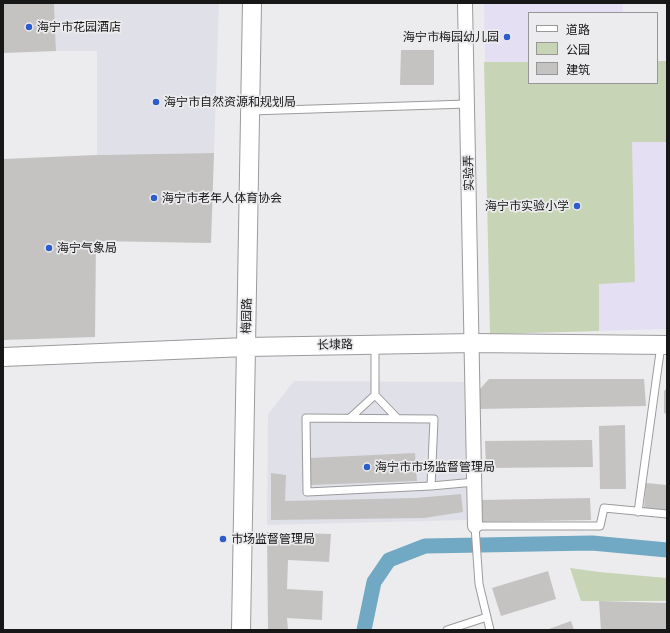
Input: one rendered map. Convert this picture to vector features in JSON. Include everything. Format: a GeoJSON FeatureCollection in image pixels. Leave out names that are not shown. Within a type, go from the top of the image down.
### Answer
{"type":"FeatureCollection","features":[{"type":"Feature","properties":{"kind":"street","name":"梅园路"},"geometry":{"type":"LineString","coordinates":[[241,630],[252,3]]}},
{"type":"Feature","properties":{"kind":"street","name":"实验弄"},"geometry":{"type":"LineString","coordinates":[[465,3],[473,343],[475,526]]}},
{"type":"Feature","properties":{"kind":"street","name":"长埭路"},"geometry":{"type":"LineString","coordinates":[[3,357],[246,346],[473,343],[664,345]]}},
{"type":"Feature","properties":{"kind":"lane"},"geometry":{"type":"LineString","coordinates":[[250,111],[467,104]]}},
{"type":"Feature","properties":{"kind":"lane"},"geometry":{"type":"LineString","coordinates":[[350,418],[374,395],[375,344]]}},
{"type":"Feature","properties":{"kind":"lane"},"geometry":{"type":"LineString","coordinates":[[638,512],[664,345]]}},
{"type":"Feature","properties":{"kind":"lane"},"geometry":{"type":"LineString","coordinates":[[374,395],[398,418]]}},
{"type":"Feature","properties":{"kind":"lane"},"geometry":{"type":"LineString","coordinates":[[431,486],[434,419],[306,418],[307,492],[431,486],[475,482]]}},
{"type":"Feature","properties":{"kind":"lane"},"geometry":{"type":"LineString","coordinates":[[490,630],[479,574],[475,526],[600,526],[604,508],[667,514]]}},
{"type":"Feature","properties":{"kind":"lane"},"geometry":{"type":"LineString","coordinates":[[447,630],[487,617]]}},
{"type":"Feature","properties":{"kind":"shaded area","name":"海宁市自然资源和规划局"},"geometry":{"type":"Polygon","coordinates":[[[54,3],[219,3],[214,153],[97,155],[97,51],[56,51],[54,3]]]}},
{"type":"Feature","properties":{"kind":"shaded area","name":"海宁市实验小学"},"geometry":{"type":"Polygon","coordinates":[[[484,3],[623,3],[623,12],[528,12],[528,84],[658,84],[658,61],[667,61],[667,329],[490,334],[484,3]]]}},
{"type":"Feature","properties":{"kind":"shaded area","name":"海宁市市场监督管理局"},"geometry":{"type":"Polygon","coordinates":[[[294,381],[464,382],[467,520],[267,525],[268,414],[294,381]]]}},
{"type":"Feature","properties":{"kind":"green space","name":"海宁市实验小学"},"geometry":{"type":"Polygon","coordinates":[[[658,61],[667,61],[667,142],[632,142],[635,282],[599,284],[599,331],[490,334],[484,62],[528,62],[528,84],[658,84],[658,61]]]}},
{"type":"Feature","properties":{"kind":"green space"},"geometry":{"type":"Polygon","coordinates":[[[570,568],[667,578],[667,601],[581,601],[570,568]]]}},
{"type":"Feature","properties":{"kind":"building","name":"海宁市花园酒店"},"geometry":{"type":"Polygon","coordinates":[[[3,3],[54,3],[56,51],[3,53],[3,3]]]}},
{"type":"Feature","properties":{"kind":"building"},"geometry":{"type":"Polygon","coordinates":[[[401,50],[434,50],[434,85],[400,85],[401,50]]]}},
{"type":"Feature","properties":{"kind":"building","name":"海宁气象局"},"geometry":{"type":"Polygon","coordinates":[[[214,153],[211,243],[96,241],[95,337],[3,340],[3,159],[97,155],[214,153]]]}},
{"type":"Feature","properties":{"kind":"building"},"geometry":{"type":"Polygon","coordinates":[[[489,379],[644,379],[646,406],[478,409],[479,390],[489,379]]]}},
{"type":"Feature","properties":{"kind":"building"},"geometry":{"type":"Polygon","coordinates":[[[667,388],[667,414],[664,413],[664,391],[667,388]]]}},
{"type":"Feature","properties":{"kind":"building"},"geometry":{"type":"Polygon","coordinates":[[[625,425],[626,489],[600,489],[599,426],[625,425]]]}},
{"type":"Feature","properties":{"kind":"building"},"geometry":{"type":"Polygon","coordinates":[[[592,440],[593,467],[486,468],[485,441],[592,440]]]}},
{"type":"Feature","properties":{"kind":"building"},"geometry":{"type":"Polygon","coordinates":[[[415,453],[417,481],[311,485],[310,458],[415,453]]]}},
{"type":"Feature","properties":{"kind":"building"},"geometry":{"type":"Polygon","coordinates":[[[271,473],[286,475],[285,501],[416,498],[461,494],[463,512],[424,518],[271,520],[271,473]]]}},
{"type":"Feature","properties":{"kind":"building"},"geometry":{"type":"Polygon","coordinates":[[[646,483],[667,485],[667,510],[644,508],[646,483]]]}},
{"type":"Feature","properties":{"kind":"building"},"geometry":{"type":"Polygon","coordinates":[[[590,498],[591,520],[481,522],[481,500],[590,498]]]}},
{"type":"Feature","properties":{"kind":"building"},"geometry":{"type":"Polygon","coordinates":[[[267,532],[331,534],[329,562],[288,560],[287,589],[323,591],[322,620],[287,618],[288,630],[268,630],[267,532]]]}},
{"type":"Feature","properties":{"kind":"building"},"geometry":{"type":"Polygon","coordinates":[[[548,571],[556,599],[501,616],[492,588],[548,571]]]}},
{"type":"Feature","properties":{"kind":"building"},"geometry":{"type":"Polygon","coordinates":[[[599,601],[667,603],[667,629],[601,630],[599,601]]]}},
{"type":"Feature","properties":{"kind":"building"},"geometry":{"type":"Polygon","coordinates":[[[571,621],[574,630],[546,630],[571,621]]]}},
{"type":"Feature","properties":{"kind":"waterway"},"geometry":{"type":"LineString","coordinates":[[364,630],[374,582],[389,560],[425,546],[592,543],[667,550]]}},
{"type":"Feature","properties":{"kind":"place","name":"海宁市花园酒店"},"geometry":{"type":"Point","coordinates":[29,27]}},
{"type":"Feature","properties":{"kind":"place","name":"海宁市梅园幼儿园"},"geometry":{"type":"Point","coordinates":[507,37]}},
{"type":"Feature","properties":{"kind":"place","name":"海宁市自然资源和规划局"},"geometry":{"type":"Point","coordinates":[156,102]}},
{"type":"Feature","properties":{"kind":"place","name":"海宁市老年人体育协会"},"geometry":{"type":"Point","coordinates":[154,198]}},
{"type":"Feature","properties":{"kind":"place","name":"海宁市实验小学"},"geometry":{"type":"Point","coordinates":[577,206]}},
{"type":"Feature","properties":{"kind":"place","name":"海宁气象局"},"geometry":{"type":"Point","coordinates":[49,248]}},
{"type":"Feature","properties":{"kind":"place","name":"海宁市市场监督管理局"},"geometry":{"type":"Point","coordinates":[367,467]}},
{"type":"Feature","properties":{"kind":"place","name":"市场监督管理局"},"geometry":{"type":"Point","coordinates":[223,539]}}]}
